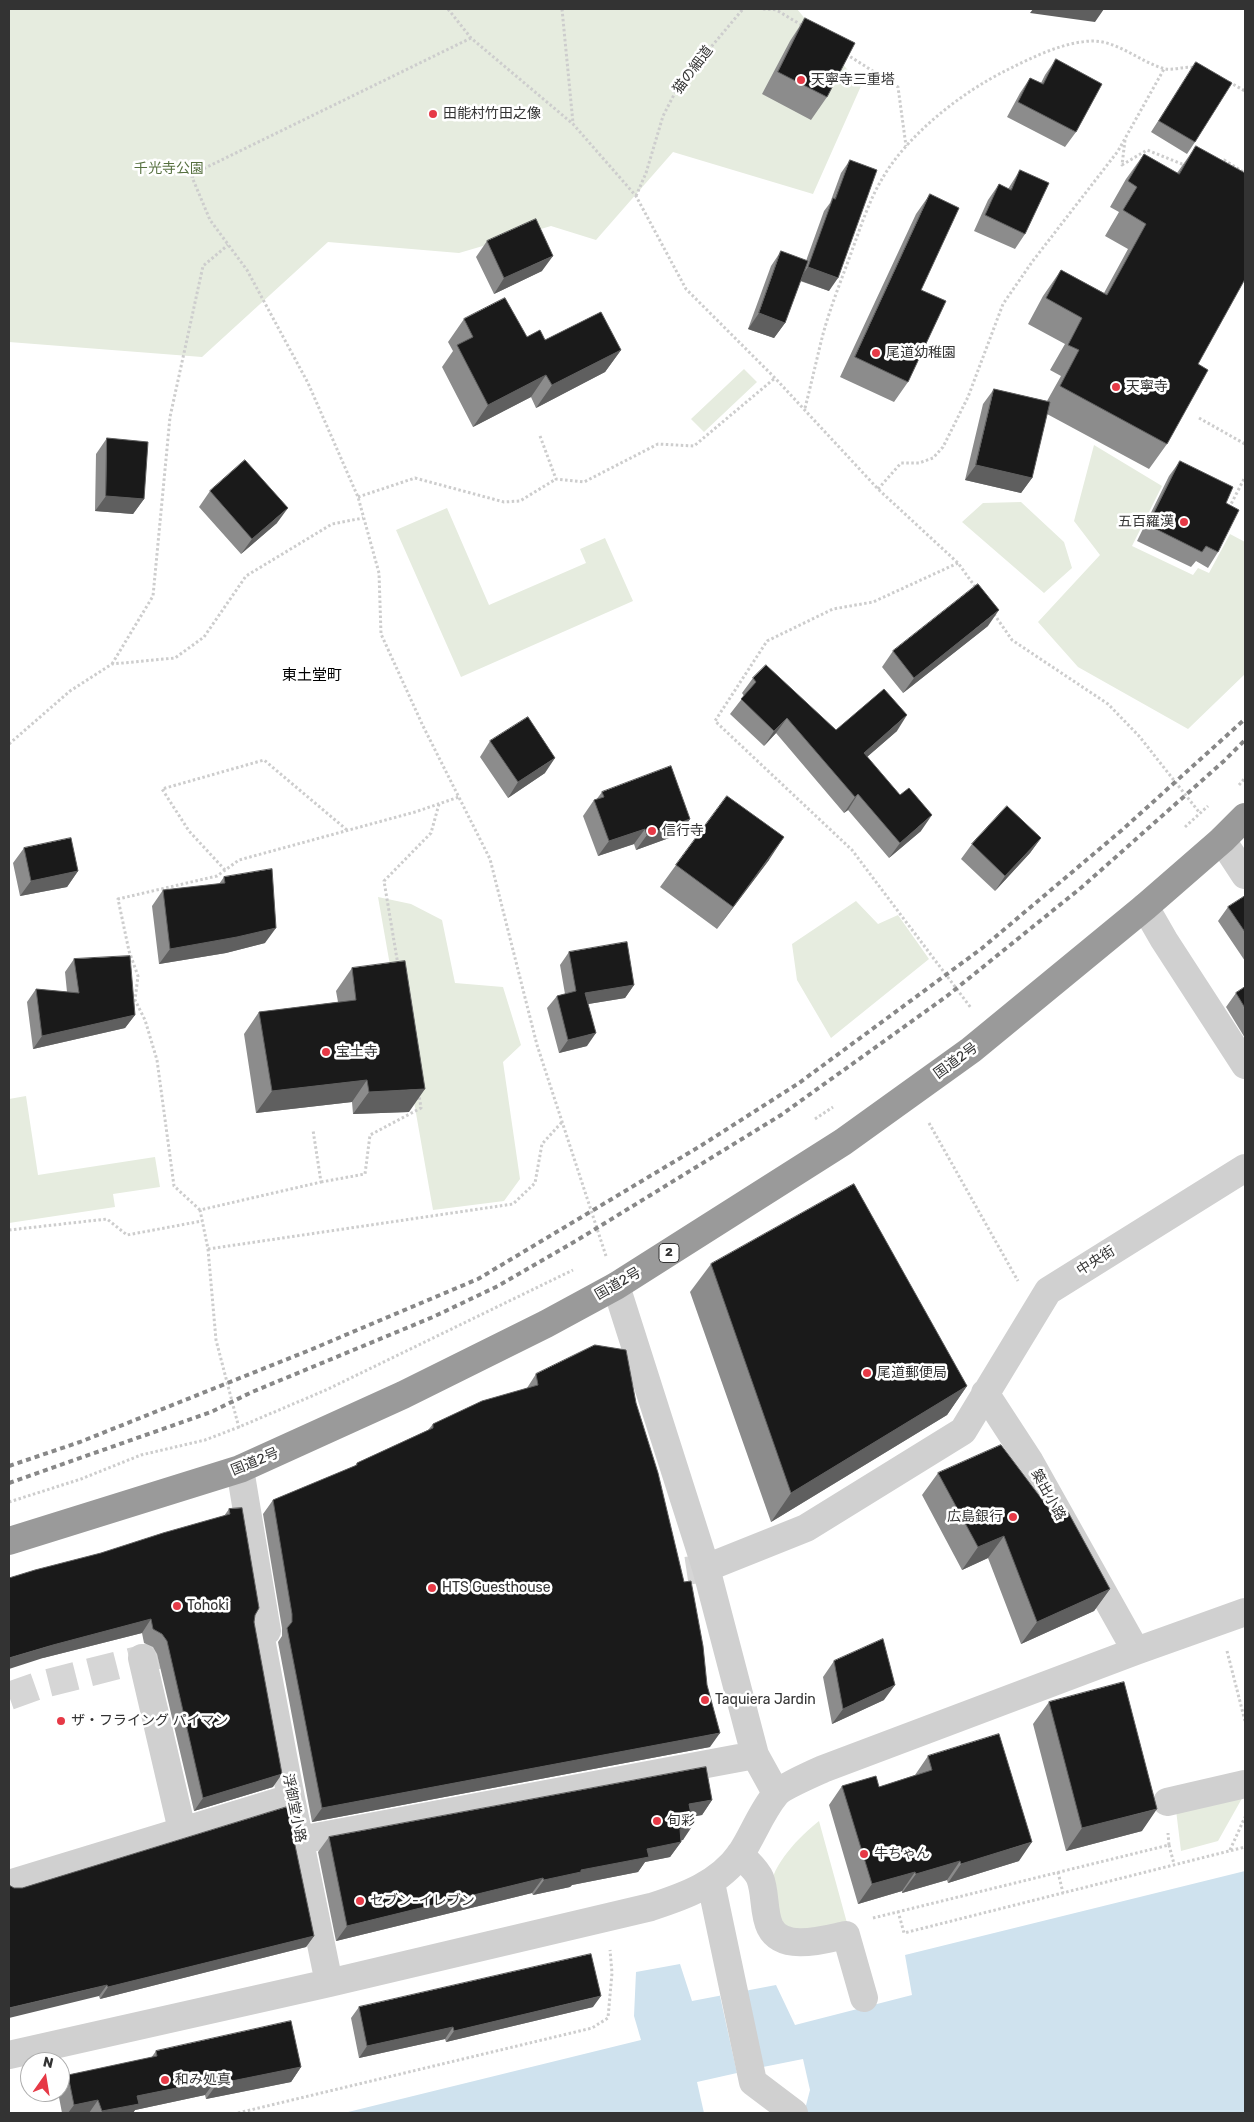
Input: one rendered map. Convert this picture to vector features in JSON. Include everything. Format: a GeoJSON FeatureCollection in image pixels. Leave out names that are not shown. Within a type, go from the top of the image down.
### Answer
{"type":"FeatureCollection","features":[{"type":"Feature","properties":{"kind":"highway","name":"国道2号"},"geometry":{"type":"LineString","coordinates":[[9,1541],[249,1465],[448,1374],[616,1286],[843,1142],[991,1034],[1145,907],[1222,840],[1245,817]]}},
{"type":"Feature","properties":{"kind":"street"},"geometry":{"type":"LineString","coordinates":[[1222,840],[1245,875]]}},
{"type":"Feature","properties":{"kind":"street"},"geometry":{"type":"LineString","coordinates":[[1145,907],[1164,940],[1245,1065]]}},
{"type":"Feature","properties":{"kind":"street","name":"中央街"},"geometry":{"type":"LineString","coordinates":[[706,1568],[806,1528],[963,1431],[1048,1291],[1245,1168]]}},
{"type":"Feature","properties":{"kind":"street"},"geometry":{"type":"LineString","coordinates":[[616,1286],[706,1568],[755,1754],[776,1793]]}},
{"type":"Feature","properties":{"kind":"street","name":"築出小路"},"geometry":{"type":"LineString","coordinates":[[985,1393],[1030,1462],[1136,1651]]}},
{"type":"Feature","properties":{"kind":"street","name":"浮御堂小路"},"geometry":{"type":"LineString","coordinates":[[249,1465],[264,1632],[292,1798],[329,1983]]}},
{"type":"Feature","properties":{"kind":"street"},"geometry":{"type":"LineString","coordinates":[[9,2055],[651,1908],[681,1898],[711,1883],[724,1872],[740,1854],[776,1793],[822,1769],[1245,1612]]}},
{"type":"Feature","properties":{"kind":"street"},"geometry":{"type":"LineString","coordinates":[[142,1658],[182,1830]]}},
{"type":"Feature","properties":{"kind":"street"},"geometry":{"type":"LineString","coordinates":[[300,1840],[755,1754]]}},
{"type":"Feature","properties":{"kind":"street"},"geometry":{"type":"LineString","coordinates":[[1167,1802],[1245,1784]]}},
{"type":"Feature","properties":{"kind":"street"},"geometry":{"type":"LineString","coordinates":[[9,1884],[292,1798]]}},
{"type":"Feature","properties":{"kind":"street"},"geometry":{"type":"LineString","coordinates":[[740,1854],[760,1877],[770,1928],[778,1936],[789,1941],[807,1943],[846,1935],[864,1998]]}},
{"type":"Feature","properties":{"kind":"street"},"geometry":{"type":"LineString","coordinates":[[711,1883],[753,2082],[794,2113]]}},
{"type":"Feature","properties":{"kind":"path"},"geometry":{"type":"LineString","coordinates":[[448,9],[471,38],[573,124],[636,196],[686,289],[775,378],[878,489],[958,563],[980,594]]}},
{"type":"Feature","properties":{"kind":"path"},"geometry":{"type":"LineString","coordinates":[[562,9],[573,124]]}},
{"type":"Feature","properties":{"kind":"path","name":"猫の細道"},"geometry":{"type":"LineString","coordinates":[[636,196],[646,173],[663,116],[679,85],[743,9]]}},
{"type":"Feature","properties":{"kind":"path"},"geometry":{"type":"LineString","coordinates":[[763,9],[778,10],[810,31]]}},
{"type":"Feature","properties":{"kind":"path"},"geometry":{"type":"LineString","coordinates":[[471,38],[201,170],[192,177],[210,220],[247,270],[308,383],[358,497],[379,573],[380,634],[490,859],[537,1045],[616,1286]]}},
{"type":"Feature","properties":{"kind":"path"},"geometry":{"type":"LineString","coordinates":[[804,409],[822,337],[863,221],[882,179],[906,147],[967,94],[992,77],[1033,57],[1078,42],[1095,41],[1113,45],[1164,69],[1191,67],[1204,70]]}},
{"type":"Feature","properties":{"kind":"path"},"geometry":{"type":"LineString","coordinates":[[842,52],[898,87],[906,147]]}},
{"type":"Feature","properties":{"kind":"path"},"geometry":{"type":"LineString","coordinates":[[878,489],[901,463],[919,463],[933,458],[943,447],[968,397],[1003,304],[1032,262],[1108,164],[1164,69]]}},
{"type":"Feature","properties":{"kind":"path"},"geometry":{"type":"LineString","coordinates":[[1222,78],[1245,91]]}},
{"type":"Feature","properties":{"kind":"path"},"geometry":{"type":"LineString","coordinates":[[1125,138],[1122,165],[1148,150],[1182,164],[1190,163]]}},
{"type":"Feature","properties":{"kind":"path"},"geometry":{"type":"LineString","coordinates":[[1216,161],[1224,160],[1245,173]]}},
{"type":"Feature","properties":{"kind":"path"},"geometry":{"type":"LineString","coordinates":[[9,744],[70,691],[112,664],[152,596],[170,417],[204,266],[228,245]]}},
{"type":"Feature","properties":{"kind":"path"},"geometry":{"type":"LineString","coordinates":[[358,497],[415,478],[504,502],[520,501],[556,478],[584,482],[658,444],[694,446],[775,378]]}},
{"type":"Feature","properties":{"kind":"path"},"geometry":{"type":"LineString","coordinates":[[1199,418],[1245,444]]}},
{"type":"Feature","properties":{"kind":"path"},"geometry":{"type":"LineString","coordinates":[[540,436],[556,478]]}},
{"type":"Feature","properties":{"kind":"path"},"geometry":{"type":"LineString","coordinates":[[1227,512],[1245,478]]}},
{"type":"Feature","properties":{"kind":"path"},"geometry":{"type":"LineString","coordinates":[[112,664],[175,658],[204,636],[246,576],[332,524],[363,518]]}},
{"type":"Feature","properties":{"kind":"path"},"geometry":{"type":"LineString","coordinates":[[958,563],[873,602],[833,609],[767,641],[714,722],[852,850],[991,1034]]}},
{"type":"Feature","properties":{"kind":"path"},"geometry":{"type":"LineString","coordinates":[[990,609],[1012,640],[1108,704],[1139,736],[1222,840]]}},
{"type":"Feature","properties":{"kind":"path"},"geometry":{"type":"LineString","coordinates":[[225,870],[189,831],[162,789],[264,760],[347,830]]}},
{"type":"Feature","properties":{"kind":"path"},"geometry":{"type":"LineString","coordinates":[[1233,791],[1245,778]]}},
{"type":"Feature","properties":{"kind":"path"},"geometry":{"type":"LineString","coordinates":[[249,1465],[216,1340],[208,1249],[200,1210],[174,1186],[157,1060],[145,1020],[135,1000],[138,976],[129,951],[118,899],[217,876],[239,860],[459,797]]}},
{"type":"Feature","properties":{"kind":"path"},"geometry":{"type":"LineString","coordinates":[[398,966],[384,881],[431,833],[439,804]]}},
{"type":"Feature","properties":{"kind":"path"},"geometry":{"type":"LineString","coordinates":[[1182,833],[1186,825],[1210,804]]}},
{"type":"Feature","properties":{"kind":"path"},"geometry":{"type":"LineString","coordinates":[[200,1210],[364,1174],[370,1135],[421,1108],[418,1089]]}},
{"type":"Feature","properties":{"kind":"path"},"geometry":{"type":"LineString","coordinates":[[813,1120],[837,1104]]}},
{"type":"Feature","properties":{"kind":"path"},"geometry":{"type":"LineString","coordinates":[[208,1249],[513,1204],[535,1183],[542,1144],[562,1122]]}},
{"type":"Feature","properties":{"kind":"path"},"geometry":{"type":"LineString","coordinates":[[929,1123],[1035,1312]]}},
{"type":"Feature","properties":{"kind":"path"},"geometry":{"type":"LineString","coordinates":[[313,1130],[321,1182]]}},
{"type":"Feature","properties":{"kind":"path"},"geometry":{"type":"LineString","coordinates":[[9,1230],[107,1219],[127,1234],[202,1222]]}},
{"type":"Feature","properties":{"kind":"path"},"geometry":{"type":"LineString","coordinates":[[597,1258],[614,1250]]}},
{"type":"Feature","properties":{"kind":"path"},"geometry":{"type":"LineString","coordinates":[[9,1502],[81,1478],[141,1455],[205,1440],[239,1427],[326,1390],[579,1267]]}},
{"type":"Feature","properties":{"kind":"path"},"geometry":{"type":"LineString","coordinates":[[1219,1621],[1245,1721]]}},
{"type":"Feature","properties":{"kind":"path"},"geometry":{"type":"LineString","coordinates":[[1167,1802],[1169,1845],[1174,1864]]}},
{"type":"Feature","properties":{"kind":"path"},"geometry":{"type":"LineString","coordinates":[[1230,1850],[1245,1816]]}},
{"type":"Feature","properties":{"kind":"path"},"geometry":{"type":"LineString","coordinates":[[846,1935],[859,1921],[1169,1845]]}},
{"type":"Feature","properties":{"kind":"path"},"geometry":{"type":"LineString","coordinates":[[898,1912],[904,1933],[1245,1847]]}},
{"type":"Feature","properties":{"kind":"path"},"geometry":{"type":"LineString","coordinates":[[1058,1872],[1063,1893]]}},
{"type":"Feature","properties":{"kind":"path"},"geometry":{"type":"LineString","coordinates":[[238,2113],[592,2028],[608,2018],[612,1973],[610,1945]]}},
{"type":"Feature","properties":{"kind":"green space","name":"千光寺公園"},"geometry":{"type":"Polygon","coordinates":[[[9,9],[797,9],[861,86],[813,194],[673,152],[596,240],[551,226],[459,253],[328,242],[202,357],[9,342],[9,9]]]}},
{"type":"Feature","properties":{"kind":"green space"},"geometry":{"type":"Polygon","coordinates":[[[744,369],[757,382],[704,432],[691,419],[744,369]]]}},
{"type":"Feature","properties":{"kind":"green space"},"geometry":{"type":"Polygon","coordinates":[[[1094,445],[1162,486],[1132,546],[1193,575],[1198,568],[1209,573],[1230,534],[1245,542],[1245,674],[1188,729],[1078,667],[1038,622],[1100,555],[1074,521],[1094,445]]]}},
{"type":"Feature","properties":{"kind":"green space"},"geometry":{"type":"Polygon","coordinates":[[[1021,502],[1064,542],[1072,568],[1044,593],[962,522],[983,503],[1021,502]]]}},
{"type":"Feature","properties":{"kind":"green space"},"geometry":{"type":"Polygon","coordinates":[[[447,508],[489,605],[586,563],[580,549],[605,538],[633,601],[461,677],[396,530],[447,508]]]}},
{"type":"Feature","properties":{"kind":"green space"},"geometry":{"type":"Polygon","coordinates":[[[378,897],[411,904],[442,920],[455,983],[503,987],[521,1045],[503,1062],[520,1179],[504,1201],[433,1210],[378,897]]]}},
{"type":"Feature","properties":{"kind":"green space"},"geometry":{"type":"Polygon","coordinates":[[[856,901],[878,924],[898,915],[929,959],[831,1038],[797,980],[792,944],[856,901]]]}},
{"type":"Feature","properties":{"kind":"green space"},"geometry":{"type":"Polygon","coordinates":[[[26,1096],[38,1175],[155,1157],[160,1187],[113,1194],[115,1207],[9,1223],[9,1099],[26,1096]]]}},
{"type":"Feature","properties":{"kind":"green space"},"geometry":{"type":"Polygon","coordinates":[[[1245,1793],[1218,1841],[1181,1851],[1176,1810],[1245,1793]]]}},
{"type":"Feature","properties":{"kind":"green space"},"geometry":{"type":"Polygon","coordinates":[[[819,1821],[847,1923],[801,1936],[777,1925],[770,1890],[776,1870],[788,1851],[819,1821]]]}},
{"type":"Feature","properties":{"kind":"water"},"geometry":{"type":"Polygon","coordinates":[[[1245,1871],[1245,2113],[344,2113],[641,2040],[634,2016],[636,1972],[680,1964],[692,2001],[776,1985],[795,2025],[912,1995],[905,1955],[1245,1871]]]}},
{"type":"Feature","properties":{"kind":"pier"},"geometry":{"type":"Polygon","coordinates":[[[746,1990],[763,2067],[803,2059],[810,2090],[804,2113],[704,2113],[697,2082],[737,2073],[720,1996],[746,1990]]]}},
{"type":"Feature","properties":{"kind":"building"},"geometry":{"type":"Polygon","coordinates":[[[805,18],[855,43],[827,97],[778,72],[805,18]]]}},
{"type":"Feature","properties":{"kind":"building"},"geometry":{"type":"Polygon","coordinates":[[[1056,59],[1102,84],[1076,132],[1018,102],[1030,78],[1043,84],[1056,59]]]}},
{"type":"Feature","properties":{"kind":"building"},"geometry":{"type":"Polygon","coordinates":[[[1196,62],[1232,83],[1195,142],[1159,121],[1196,62]]]}},
{"type":"Feature","properties":{"kind":"building"},"geometry":{"type":"Polygon","coordinates":[[[1196,146],[1245,173],[1245,279],[1198,364],[1208,370],[1167,444],[1060,386],[1079,350],[1068,345],[1082,318],[1046,298],[1061,270],[1107,295],[1146,224],[1123,210],[1137,187],[1128,181],[1144,154],[1179,174],[1196,146]]]}},
{"type":"Feature","properties":{"kind":"building"},"geometry":{"type":"Polygon","coordinates":[[[850,160],[877,170],[838,278],[808,267],[833,198],[835,199],[850,160]]]}},
{"type":"Feature","properties":{"kind":"building"},"geometry":{"type":"Polygon","coordinates":[[[1020,170],[1049,183],[1025,234],[985,215],[999,184],[1011,190],[1020,170]]]}},
{"type":"Feature","properties":{"kind":"building"},"geometry":{"type":"Polygon","coordinates":[[[930,194],[959,208],[921,290],[946,301],[908,382],[855,357],[930,194]]]}},
{"type":"Feature","properties":{"kind":"building"},"geometry":{"type":"Polygon","coordinates":[[[536,219],[553,256],[504,278],[487,241],[536,219]]]}},
{"type":"Feature","properties":{"kind":"building"},"geometry":{"type":"Polygon","coordinates":[[[781,251],[808,261],[785,323],[759,313],[781,251]]]}},
{"type":"Feature","properties":{"kind":"building"},"geometry":{"type":"Polygon","coordinates":[[[505,298],[527,337],[540,330],[545,340],[601,312],[621,350],[552,385],[546,375],[488,405],[457,345],[473,337],[464,319],[505,298]]]}},
{"type":"Feature","properties":{"kind":"building"},"geometry":{"type":"Polygon","coordinates":[[[994,389],[1050,402],[1032,478],[976,465],[994,389]]]}},
{"type":"Feature","properties":{"kind":"building"},"geometry":{"type":"Polygon","coordinates":[[[107,438],[148,442],[144,499],[106,496],[107,438]]]}},
{"type":"Feature","properties":{"kind":"building"},"geometry":{"type":"Polygon","coordinates":[[[245,460],[288,508],[252,539],[210,491],[245,460]]]}},
{"type":"Feature","properties":{"kind":"building","name":"五百羅漢"},"geometry":{"type":"Polygon","coordinates":[[[1180,461],[1233,487],[1226,503],[1239,510],[1218,552],[1206,546],[1202,552],[1148,525],[1180,461]]]}},
{"type":"Feature","properties":{"kind":"building"},"geometry":{"type":"Polygon","coordinates":[[[978,584],[999,610],[914,678],[893,651],[978,584]]]}},
{"type":"Feature","properties":{"kind":"building"},"geometry":{"type":"Polygon","coordinates":[[[766,665],[836,730],[884,689],[907,715],[864,753],[900,795],[909,788],[932,815],[900,843],[858,794],[855,797],[787,718],[774,731],[741,699],[756,682],[753,678],[766,665]]]}},
{"type":"Feature","properties":{"kind":"building"},"geometry":{"type":"Polygon","coordinates":[[[528,717],[555,758],[518,782],[490,741],[528,717]]]}},
{"type":"Feature","properties":{"kind":"building"},"geometry":{"type":"Polygon","coordinates":[[[671,766],[690,819],[647,835],[645,829],[609,841],[594,800],[604,797],[602,792],[671,766]]]}},
{"type":"Feature","properties":{"kind":"building"},"geometry":{"type":"Polygon","coordinates":[[[727,796],[784,837],[733,907],[676,865],[727,796]]]}},
{"type":"Feature","properties":{"kind":"building"},"geometry":{"type":"Polygon","coordinates":[[[1007,806],[1041,838],[1005,876],[972,844],[1007,806]]]}},
{"type":"Feature","properties":{"kind":"building"},"geometry":{"type":"Polygon","coordinates":[[[71,838],[78,871],[31,881],[24,848],[71,838]]]}},
{"type":"Feature","properties":{"kind":"building"},"geometry":{"type":"Polygon","coordinates":[[[272,869],[276,928],[170,949],[163,890],[225,883],[224,877],[272,869]]]}},
{"type":"Feature","properties":{"kind":"building"},"geometry":{"type":"Polygon","coordinates":[[[1245,896],[1245,932],[1228,907],[1245,896]]]}},
{"type":"Feature","properties":{"kind":"building"},"geometry":{"type":"Polygon","coordinates":[[[627,942],[634,985],[585,993],[596,1033],[568,1040],[557,996],[576,991],[569,952],[627,942]]]}},
{"type":"Feature","properties":{"kind":"building"},"geometry":{"type":"Polygon","coordinates":[[[130,956],[135,1015],[42,1036],[36,989],[79,993],[74,959],[130,956]]]}},
{"type":"Feature","properties":{"kind":"building"},"geometry":{"type":"Polygon","coordinates":[[[405,961],[425,1089],[369,1092],[367,1080],[272,1091],[259,1012],[356,1000],[352,968],[405,961]]]}},
{"type":"Feature","properties":{"kind":"building"},"geometry":{"type":"Polygon","coordinates":[[[1245,987],[1245,1008],[1236,993],[1245,987]]]}},
{"type":"Feature","properties":{"kind":"building"},"geometry":{"type":"Polygon","coordinates":[[[854,1184],[967,1386],[791,1493],[711,1264],[854,1184]]]}},
{"type":"Feature","properties":{"kind":"building"},"geometry":{"type":"Polygon","coordinates":[[[595,1345],[626,1350],[636,1403],[658,1473],[684,1582],[691,1581],[703,1646],[707,1685],[720,1733],[322,1808],[287,1628],[292,1622],[292,1614],[273,1500],[357,1465],[357,1463],[433,1428],[433,1424],[482,1401],[538,1385],[536,1374],[595,1345]]]}},
{"type":"Feature","properties":{"kind":"building"},"geometry":{"type":"Polygon","coordinates":[[[1001,1445],[1056,1518],[1068,1512],[1110,1589],[1037,1622],[1004,1536],[978,1547],[938,1473],[1001,1445]]]}},
{"type":"Feature","properties":{"kind":"building"},"geometry":{"type":"Polygon","coordinates":[[[242,1508],[259,1608],[254,1622],[282,1774],[203,1798],[167,1641],[162,1634],[153,1629],[151,1619],[9,1658],[9,1578],[101,1553],[230,1514],[229,1509],[242,1508]]]}},
{"type":"Feature","properties":{"kind":"building"},"geometry":{"type":"Polygon","coordinates":[[[883,1639],[895,1685],[843,1709],[834,1661],[883,1639]]]}},
{"type":"Feature","properties":{"kind":"building"},"geometry":{"type":"Polygon","coordinates":[[[1124,1682],[1157,1809],[1082,1828],[1049,1702],[1124,1682]]]}},
{"type":"Feature","properties":{"kind":"building"},"geometry":{"type":"Polygon","coordinates":[[[999,1734],[1032,1842],[961,1864],[960,1861],[872,1884],[842,1786],[876,1776],[879,1787],[932,1770],[928,1756],[999,1734]]]}},
{"type":"Feature","properties":{"kind":"building"},"geometry":{"type":"Polygon","coordinates":[[[706,1767],[712,1800],[689,1804],[693,1825],[680,1829],[681,1842],[647,1849],[649,1857],[581,1870],[581,1872],[544,1880],[543,1878],[347,1926],[329,1837],[706,1767]]]}},
{"type":"Feature","properties":{"kind":"building"},"geometry":{"type":"Polygon","coordinates":[[[287,1807],[314,1936],[108,1987],[107,1985],[9,2008],[9,1885],[14,1888],[22,1888],[287,1807]]]}},
{"type":"Feature","properties":{"kind":"building"},"geometry":{"type":"Polygon","coordinates":[[[591,1954],[601,1996],[454,2031],[453,2027],[367,2046],[359,2007],[591,1954]]]}},
{"type":"Feature","properties":{"kind":"building"},"geometry":{"type":"Polygon","coordinates":[[[291,2021],[301,2067],[217,2084],[216,2080],[137,2096],[139,2104],[102,2111],[98,2100],[74,2105],[70,2075],[157,2056],[156,2051],[291,2021]]]}},
{"type":"Feature","properties":{"kind":"tunnel"},"geometry":{"type":"LineString","coordinates":[[645,1577],[706,1568]]}},
{"type":"Feature","properties":{"kind":"tunnel"},"geometry":{"type":"LineString","coordinates":[[9,1696],[40,1685],[166,1653]]}},
{"type":"Feature","properties":{"kind":"railway"},"geometry":{"type":"LineString","coordinates":[[9,1466],[80,1442],[310,1350],[478,1279],[702,1145],[799,1083],[981,949],[1122,830],[1245,719]]}},
{"type":"Feature","properties":{"kind":"railway"},"geometry":{"type":"LineString","coordinates":[[9,1483],[211,1412],[252,1392],[433,1317],[498,1286],[579,1239],[781,1115],[947,996],[1082,887],[1224,761],[1245,740]]}},
{"type":"Feature","properties":{"kind":"place","name":"天寧寺三重塔"},"geometry":{"type":"Point","coordinates":[801,80]}},
{"type":"Feature","properties":{"kind":"place","name":"田能村竹田之像"},"geometry":{"type":"Point","coordinates":[433,114]}},
{"type":"Feature","properties":{"kind":"place","name":"尾道幼稚園"},"geometry":{"type":"Point","coordinates":[876,353]}},
{"type":"Feature","properties":{"kind":"place","name":"天寧寺"},"geometry":{"type":"Point","coordinates":[1116,387]}},
{"type":"Feature","properties":{"kind":"place","name":"五百羅漢"},"geometry":{"type":"Point","coordinates":[1184,522]}},
{"type":"Feature","properties":{"kind":"place","name":"信行寺"},"geometry":{"type":"Point","coordinates":[652,831]}},
{"type":"Feature","properties":{"kind":"place","name":"宝土寺"},"geometry":{"type":"Point","coordinates":[326,1052]}},
{"type":"Feature","properties":{"kind":"place","name":"尾道郵便局"},"geometry":{"type":"Point","coordinates":[867,1373]}},
{"type":"Feature","properties":{"kind":"place","name":"広島銀行"},"geometry":{"type":"Point","coordinates":[1013,1517]}},
{"type":"Feature","properties":{"kind":"place","name":"HTS Guesthouse"},"geometry":{"type":"Point","coordinates":[432,1588]}},
{"type":"Feature","properties":{"kind":"place","name":"Tohoki"},"geometry":{"type":"Point","coordinates":[177,1606]}},
{"type":"Feature","properties":{"kind":"place","name":"Taquiera Jardin"},"geometry":{"type":"Point","coordinates":[705,1700]}},
{"type":"Feature","properties":{"kind":"place","name":"ザ・フライング パイマン"},"geometry":{"type":"Point","coordinates":[61,1721]}},
{"type":"Feature","properties":{"kind":"place","name":"旬彩"},"geometry":{"type":"Point","coordinates":[657,1821]}},
{"type":"Feature","properties":{"kind":"place","name":"牛ちゃん"},"geometry":{"type":"Point","coordinates":[864,1854]}},
{"type":"Feature","properties":{"kind":"place","name":"セブン-イレブン"},"geometry":{"type":"Point","coordinates":[360,1901]}},
{"type":"Feature","properties":{"kind":"place","name":"和み処真"},"geometry":{"type":"Point","coordinates":[165,2080]}},
{"type":"Feature","properties":{"kind":"district","name":"東土堂町"},"geometry":{"type":"Point","coordinates":[312,676]}}]}
